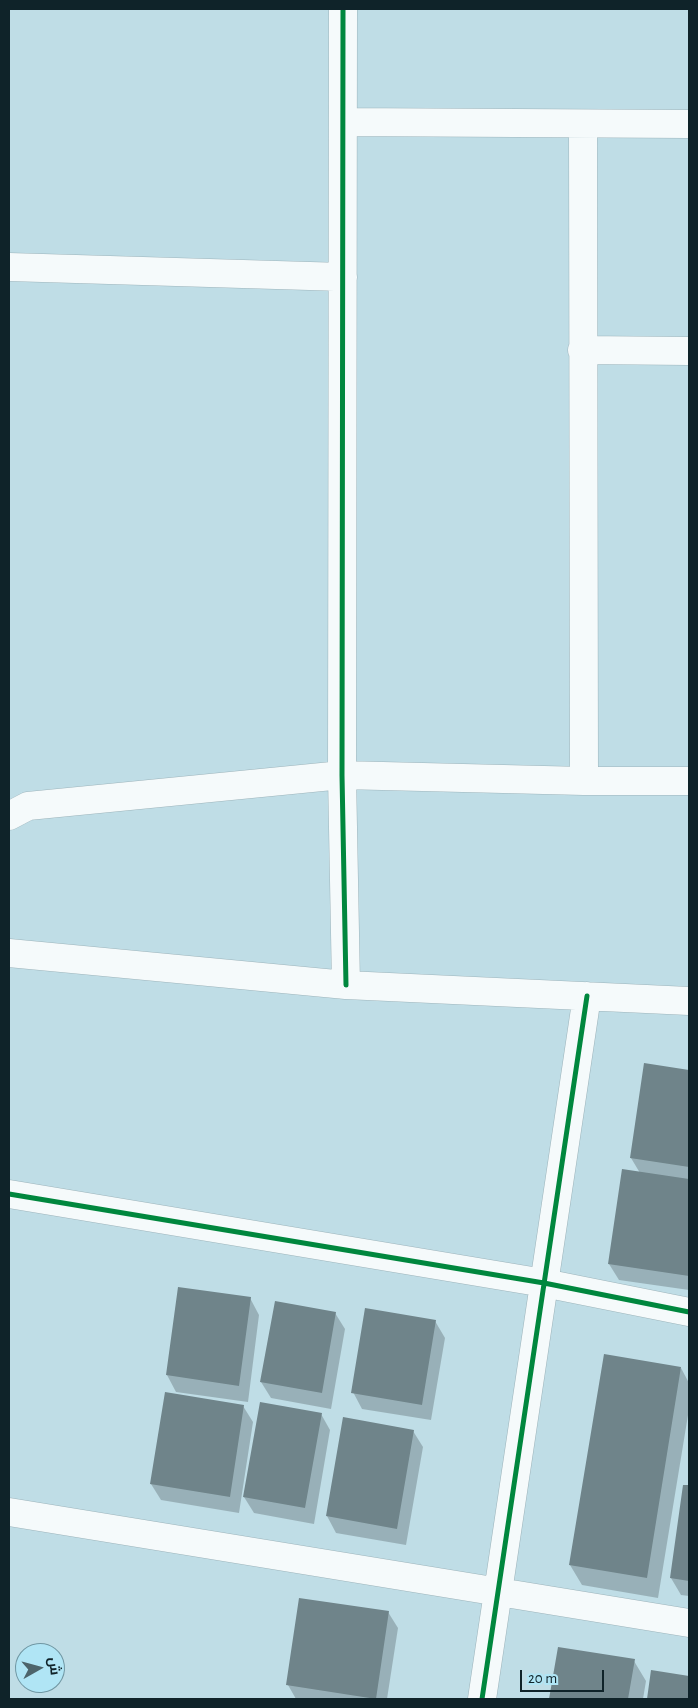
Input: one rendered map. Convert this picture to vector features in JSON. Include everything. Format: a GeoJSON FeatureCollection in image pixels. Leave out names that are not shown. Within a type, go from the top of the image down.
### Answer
{"type":"FeatureCollection","features":[{"type":"Feature","properties":{"kind":"street"},"geometry":{"type":"LineString","coordinates":[[343,9],[342,775],[346,985]]}},
{"type":"Feature","properties":{"kind":"street"},"geometry":{"type":"LineString","coordinates":[[343,122],[689,124]]}},
{"type":"Feature","properties":{"kind":"street"},"geometry":{"type":"LineString","coordinates":[[583,124],[584,781]]}},
{"type":"Feature","properties":{"kind":"street"},"geometry":{"type":"LineString","coordinates":[[9,266],[343,277]]}},
{"type":"Feature","properties":{"kind":"street"},"geometry":{"type":"LineString","coordinates":[[582,350],[689,351]]}},
{"type":"Feature","properties":{"kind":"street"},"geometry":{"type":"LineString","coordinates":[[9,816],[28,806],[342,775],[584,781],[689,781]]}},
{"type":"Feature","properties":{"kind":"street"},"geometry":{"type":"LineString","coordinates":[[9,953],[346,985],[689,1000]]}},
{"type":"Feature","properties":{"kind":"street"},"geometry":{"type":"LineString","coordinates":[[482,1699],[587,996]]}},
{"type":"Feature","properties":{"kind":"street"},"geometry":{"type":"LineString","coordinates":[[9,1194],[544,1283],[689,1312]]}},
{"type":"Feature","properties":{"kind":"street"},"geometry":{"type":"LineString","coordinates":[[9,1512],[689,1623]]}},
{"type":"Feature","properties":{"kind":"building"},"geometry":{"type":"Polygon","coordinates":[[[644,1063],[689,1070],[689,1167],[630,1158],[644,1063]]]}},
{"type":"Feature","properties":{"kind":"building"},"geometry":{"type":"Polygon","coordinates":[[[622,1169],[689,1179],[689,1276],[608,1264],[622,1169]]]}},
{"type":"Feature","properties":{"kind":"building"},"geometry":{"type":"Polygon","coordinates":[[[178,1287],[251,1297],[239,1386],[166,1375],[178,1287]]]}},
{"type":"Feature","properties":{"kind":"building"},"geometry":{"type":"Polygon","coordinates":[[[275,1301],[336,1312],[322,1393],[260,1382],[275,1301]]]}},
{"type":"Feature","properties":{"kind":"building"},"geometry":{"type":"Polygon","coordinates":[[[365,1308],[436,1320],[422,1405],[351,1393],[365,1308]]]}},
{"type":"Feature","properties":{"kind":"building"},"geometry":{"type":"Polygon","coordinates":[[[604,1354],[681,1367],[647,1578],[569,1565],[604,1354]]]}},
{"type":"Feature","properties":{"kind":"building"},"geometry":{"type":"Polygon","coordinates":[[[165,1392],[244,1405],[230,1497],[150,1484],[165,1392]]]}},
{"type":"Feature","properties":{"kind":"building"},"geometry":{"type":"Polygon","coordinates":[[[260,1402],[322,1413],[305,1508],[243,1497],[260,1402]]]}},
{"type":"Feature","properties":{"kind":"building"},"geometry":{"type":"Polygon","coordinates":[[[343,1417],[414,1430],[397,1529],[326,1516],[343,1417]]]}},
{"type":"Feature","properties":{"kind":"building"},"geometry":{"type":"Polygon","coordinates":[[[683,1485],[689,1485],[689,1581],[670,1578],[683,1485]]]}},
{"type":"Feature","properties":{"kind":"building"},"geometry":{"type":"Polygon","coordinates":[[[299,1598],[389,1611],[376,1699],[286,1685],[299,1598]]]}},
{"type":"Feature","properties":{"kind":"building"},"geometry":{"type":"Polygon","coordinates":[[[558,1647],[635,1659],[628,1699],[549,1699],[558,1647]]]}},
{"type":"Feature","properties":{"kind":"building"},"geometry":{"type":"Polygon","coordinates":[[[651,1670],[689,1676],[689,1699],[647,1699],[651,1670]]]}},
{"type":"Feature","properties":{"kind":"cycle path"},"geometry":{"type":"LineString","coordinates":[[343,9],[342,775],[346,985]]}},
{"type":"Feature","properties":{"kind":"cycle path"},"geometry":{"type":"LineString","coordinates":[[482,1699],[587,996]]}},
{"type":"Feature","properties":{"kind":"cycle path"},"geometry":{"type":"LineString","coordinates":[[9,1194],[544,1283],[689,1312]]}}]}
